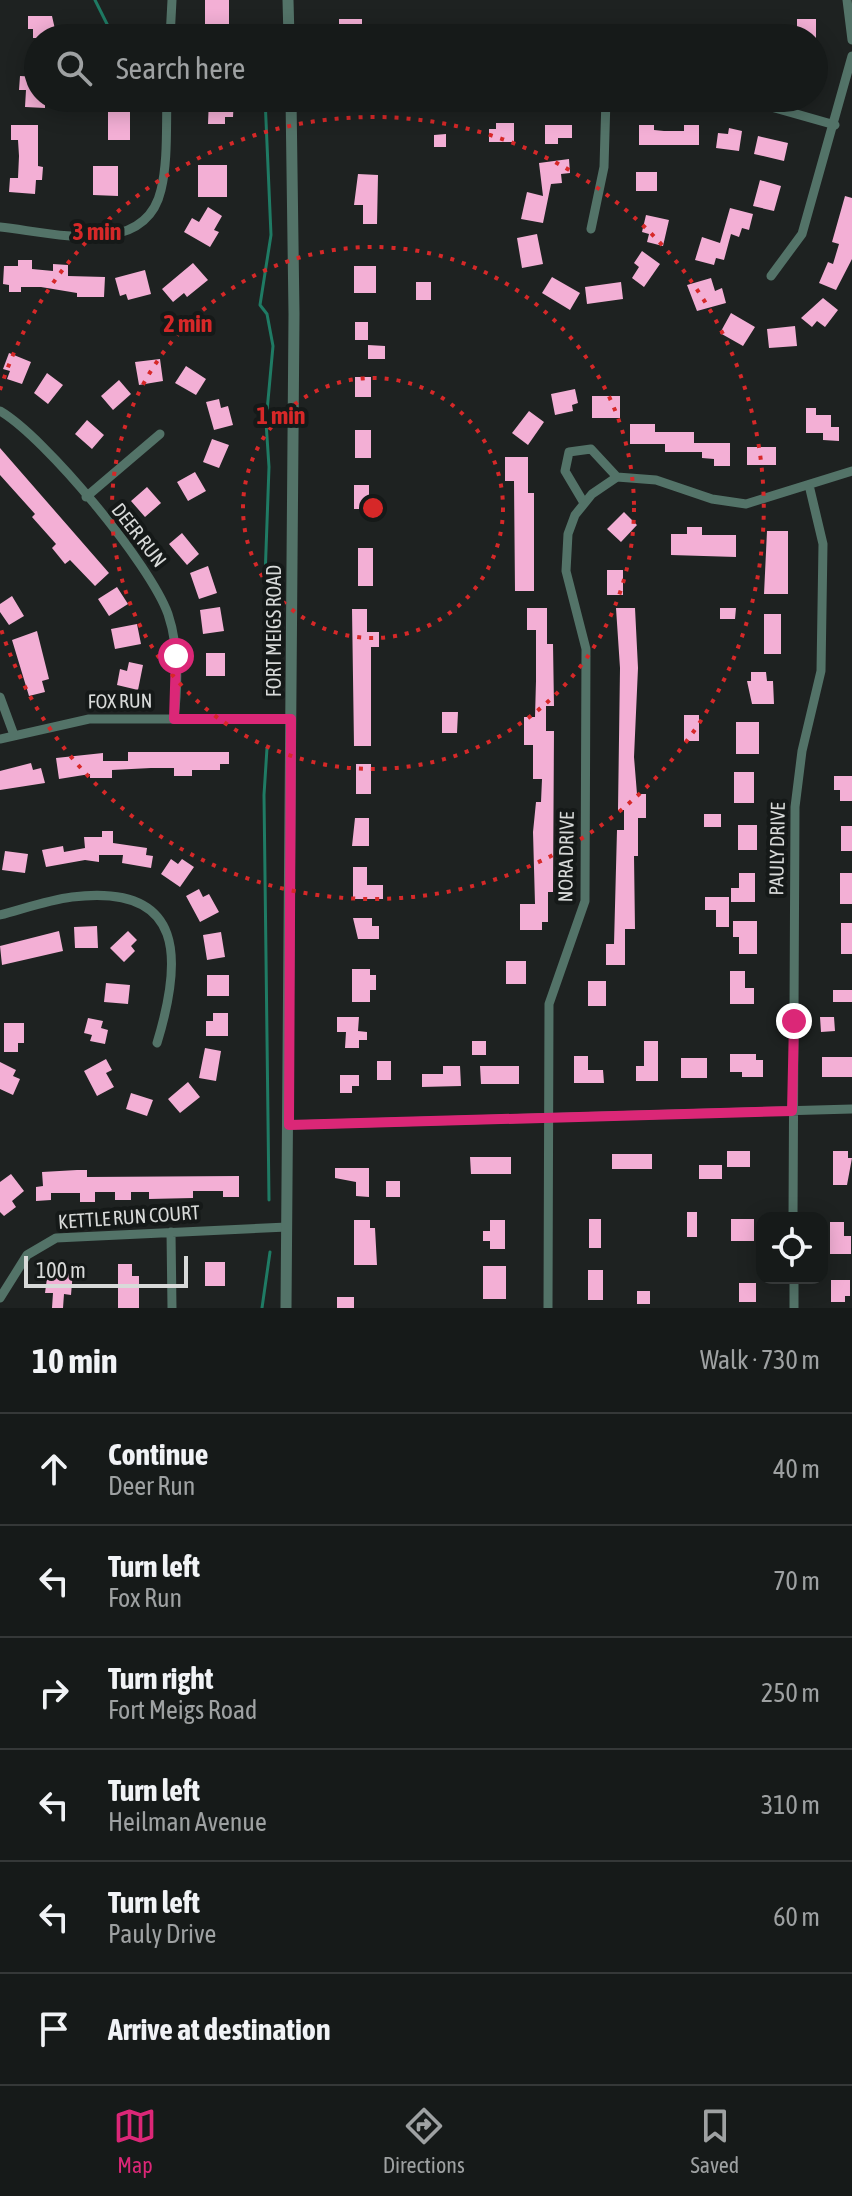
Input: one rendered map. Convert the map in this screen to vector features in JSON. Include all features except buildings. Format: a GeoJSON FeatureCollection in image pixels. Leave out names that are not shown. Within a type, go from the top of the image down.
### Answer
{"type":"FeatureCollection","features":[{"type":"Feature","properties":{"kind":"street"},"geometry":{"type":"LineString","coordinates":[[171,24],[172,0]]}},
{"type":"Feature","properties":{"kind":"street"},"geometry":{"type":"LineString","coordinates":[[288,0],[289,24]]}},
{"type":"Feature","properties":{"kind":"street"},"geometry":{"type":"LineString","coordinates":[[847,0],[852,40]]}},
{"type":"Feature","properties":{"kind":"street"},"geometry":{"type":"LineString","coordinates":[[771,276],[802,234],[852,56]]}},
{"type":"Feature","properties":{"kind":"street"},"geometry":{"type":"LineString","coordinates":[[0,227],[106,237],[138,225],[155,206],[161,191],[166,112]]}},
{"type":"Feature","properties":{"kind":"street","name":"FORT MEIGS ROAD"},"geometry":{"type":"LineString","coordinates":[[286,1308],[294,314],[291,112]]}},
{"type":"Feature","properties":{"kind":"street"},"geometry":{"type":"LineString","coordinates":[[591,229],[604,167],[606,112]]}},
{"type":"Feature","properties":{"kind":"street"},"geometry":{"type":"LineString","coordinates":[[789,112],[835,125]]}},
{"type":"Feature","properties":{"kind":"street","name":"DEER RUN"},"geometry":{"type":"LineString","coordinates":[[0,411],[39,441],[139,560],[160,594],[174,640],[174,719]]}},
{"type":"Feature","properties":{"kind":"street"},"geometry":{"type":"LineString","coordinates":[[86,497],[160,434]]}},
{"type":"Feature","properties":{"kind":"street"},"geometry":{"type":"LineString","coordinates":[[584,503],[565,471],[569,452],[591,449],[617,477],[656,480],[731,504],[746,504],[852,471]]}},
{"type":"Feature","properties":{"kind":"street","name":"NORA DRIVE"},"geometry":{"type":"LineString","coordinates":[[548,1308],[551,993],[582,918],[585,901],[586,649],[566,571],[566,550],[575,515],[584,503],[617,477]]}},
{"type":"Feature","properties":{"kind":"street","name":"PAULY DRIVE"},"geometry":{"type":"LineString","coordinates":[[793,1212],[795,807],[802,751],[819,688],[822,646],[823,544],[809,485]]}},
{"type":"Feature","properties":{"kind":"street"},"geometry":{"type":"LineString","coordinates":[[0,697],[14,735]]}},
{"type":"Feature","properties":{"kind":"street","name":"FOX RUN"},"geometry":{"type":"LineString","coordinates":[[0,739],[71,720],[291,719]]}},
{"type":"Feature","properties":{"kind":"street"},"geometry":{"type":"LineString","coordinates":[[0,915],[69,897],[95,895],[130,899],[153,913],[167,933],[173,969],[171,996],[157,1043]]}},
{"type":"Feature","properties":{"kind":"street"},"geometry":{"type":"LineString","coordinates":[[289,1125],[852,1109]]}},
{"type":"Feature","properties":{"kind":"street","name":"KETTLE RUN COURT"},"geometry":{"type":"LineString","coordinates":[[0,1298],[27,1255],[56,1238],[287,1227]]}},
{"type":"Feature","properties":{"kind":"street"},"geometry":{"type":"LineString","coordinates":[[171,1232],[172,1308]]}},
{"type":"Feature","properties":{"kind":"street"},"geometry":{"type":"LineString","coordinates":[[794,1284],[794,1308]]}},
{"type":"Feature","properties":{"kind":"waterway"},"geometry":{"type":"LineString","coordinates":[[95,0],[107,24]]}},
{"type":"Feature","properties":{"kind":"waterway"},"geometry":{"type":"LineString","coordinates":[[266,112],[271,235],[260,305],[267,314],[273,346],[266,422],[269,467],[265,578],[271,601],[267,696]]}},
{"type":"Feature","properties":{"kind":"waterway"},"geometry":{"type":"LineString","coordinates":[[267,748],[264,795],[269,1200]]}},
{"type":"Feature","properties":{"kind":"waterway"},"geometry":{"type":"LineString","coordinates":[[262,1308],[270,1252]]}},
{"type":"Feature","properties":{"kind":"route"},"geometry":{"type":"LineString","coordinates":[[176,656],[174,719],[291,719],[289,1125],[792,1111],[794,1021]]}}]}
